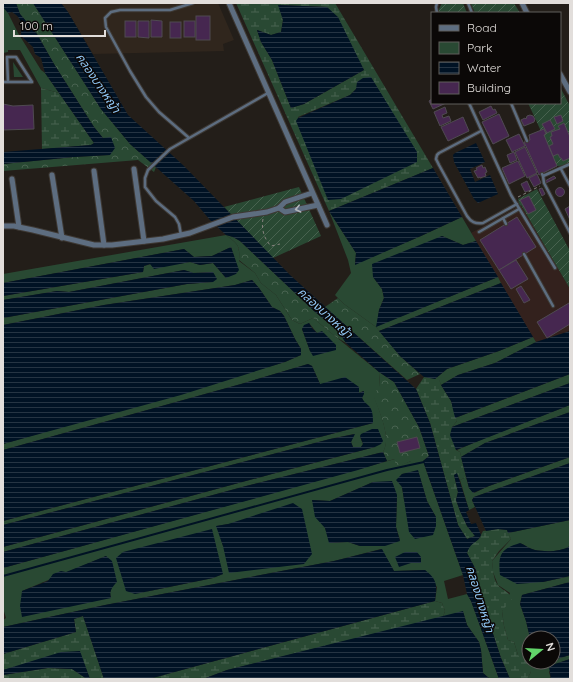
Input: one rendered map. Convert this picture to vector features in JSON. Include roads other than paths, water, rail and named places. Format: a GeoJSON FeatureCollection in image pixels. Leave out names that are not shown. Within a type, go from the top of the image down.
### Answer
{"type":"FeatureCollection","features":[{"type":"Feature","properties":{"kind":"street"},"geometry":{"type":"LineString","coordinates":[[229,3],[327,225]]}},
{"type":"Feature","properties":{"kind":"street"},"geometry":{"type":"LineString","coordinates":[[522,3],[526,12]]}},
{"type":"Feature","properties":{"kind":"street"},"geometry":{"type":"LineString","coordinates":[[561,76],[570,92]]}},
{"type":"Feature","properties":{"kind":"street"},"geometry":{"type":"LineString","coordinates":[[134,169],[144,241]]}},
{"type":"Feature","properties":{"kind":"street"},"geometry":{"type":"LineString","coordinates":[[94,171],[104,245]]}},
{"type":"Feature","properties":{"kind":"street"},"geometry":{"type":"LineString","coordinates":[[52,175],[62,238]]}},
{"type":"Feature","properties":{"kind":"street"},"geometry":{"type":"LineString","coordinates":[[12,179],[19,227]]}},
{"type":"Feature","properties":{"kind":"street"},"geometry":{"type":"LineString","coordinates":[[3,226],[19,227],[94,245],[112,245],[190,233],[233,217],[265,212],[279,208],[285,202],[312,193]]}},
{"type":"Feature","properties":{"kind":"street"},"geometry":{"type":"LineString","coordinates":[[279,208],[285,212],[318,205]]}},
{"type":"Feature","properties":{"kind":"lane"},"geometry":{"type":"LineString","coordinates":[[188,137],[159,112],[146,97],[106,27],[105,18],[110,12],[120,10],[170,10],[193,3]]}},
{"type":"Feature","properties":{"kind":"lane"},"geometry":{"type":"LineString","coordinates":[[3,82],[8,82],[32,82],[16,56],[7,57],[8,82]]}},
{"type":"Feature","properties":{"kind":"lane"},"geometry":{"type":"LineString","coordinates":[[181,235],[179,224],[175,217],[156,202],[145,187],[144,178],[148,170],[169,149],[268,93]]}},
{"type":"Feature","properties":{"kind":"lane"},"geometry":{"type":"LineString","coordinates":[[469,104],[514,200],[555,268]]}},
{"type":"Feature","properties":{"kind":"lane"},"geometry":{"type":"LineString","coordinates":[[511,104],[527,141]]}},
{"type":"Feature","properties":{"kind":"lane"},"geometry":{"type":"LineString","coordinates":[[481,131],[439,153],[436,159],[466,216],[472,222],[483,224],[517,204]]}},
{"type":"Feature","properties":{"kind":"lane"},"geometry":{"type":"LineString","coordinates":[[570,164],[542,175],[544,183],[570,233]]}},
{"type":"Feature","properties":{"kind":"lane"},"geometry":{"type":"LineString","coordinates":[[561,168],[570,186]]}},
{"type":"Feature","properties":{"kind":"lane"},"geometry":{"type":"LineString","coordinates":[[479,232],[519,209]]}},
{"type":"Feature","properties":{"kind":"lane"},"geometry":{"type":"LineString","coordinates":[[503,218],[506,224]]}},
{"type":"Feature","properties":{"kind":"lane"},"geometry":{"type":"LineString","coordinates":[[524,254],[553,306]]}},
{"type":"Feature","properties":{"kind":"water"},"geometry":{"type":"Polygon","coordinates":[[[3,3],[16,3],[20,14],[37,34],[94,127],[103,138],[111,137],[115,148],[110,155],[3,164],[3,152],[91,145],[94,143],[45,73],[41,58],[35,54],[33,47],[21,36],[20,19],[12,12],[8,13],[3,7],[3,3]]]}},
{"type":"Feature","properties":{"kind":"water","name":"คลองบางหญ้า"},"geometry":{"type":"Polygon","coordinates":[[[33,3],[61,3],[68,12],[128,115],[184,166],[290,275],[416,389],[430,423],[458,525],[467,539],[475,536],[467,526],[456,500],[458,492],[454,475],[457,473],[469,510],[466,512],[471,524],[476,523],[481,535],[478,540],[470,546],[467,553],[476,570],[479,591],[501,658],[510,679],[499,679],[471,601],[467,594],[463,575],[423,461],[429,456],[419,427],[394,382],[379,372],[346,343],[338,331],[314,311],[240,241],[226,235],[210,220],[194,201],[130,144],[101,109],[33,3]]]}},
{"type":"Feature","properties":{"kind":"water"},"geometry":{"type":"Polygon","coordinates":[[[278,5],[327,7],[338,17],[364,70],[304,104],[291,108],[272,60],[261,42],[257,30],[271,35],[281,32],[283,20],[278,5]]]}},
{"type":"Feature","properties":{"kind":"water"},"geometry":{"type":"Polygon","coordinates":[[[371,77],[417,152],[417,162],[341,199],[328,200],[296,121],[298,118],[350,95],[356,89],[357,82],[363,78],[371,77]]]}},
{"type":"Feature","properties":{"kind":"water"},"geometry":{"type":"Polygon","coordinates":[[[476,143],[485,162],[470,169],[475,182],[490,175],[498,194],[478,203],[474,199],[454,162],[453,155],[476,143]]]}},
{"type":"Feature","properties":{"kind":"water"},"geometry":{"type":"Polygon","coordinates":[[[433,168],[462,217],[355,265],[356,253],[329,211],[433,168]]]}},
{"type":"Feature","properties":{"kind":"water"},"geometry":{"type":"Polygon","coordinates":[[[442,236],[463,245],[476,241],[498,277],[376,327],[379,310],[384,298],[382,289],[373,277],[372,264],[442,236]]]}},
{"type":"Feature","properties":{"kind":"water"},"geometry":{"type":"Polygon","coordinates":[[[231,247],[239,270],[236,274],[226,278],[213,263],[200,265],[190,262],[154,269],[150,264],[144,266],[143,272],[3,296],[3,283],[184,249],[194,257],[212,256],[231,247]]]}},
{"type":"Feature","properties":{"kind":"water"},"geometry":{"type":"Polygon","coordinates":[[[184,270],[194,273],[213,272],[217,279],[213,282],[187,284],[3,318],[3,300],[57,291],[69,292],[184,270]]]}},
{"type":"Feature","properties":{"kind":"water"},"geometry":{"type":"Polygon","coordinates":[[[252,280],[272,307],[280,311],[284,316],[301,349],[301,355],[285,362],[181,395],[3,444],[3,325],[104,305],[235,285],[252,280]]]}},
{"type":"Feature","properties":{"kind":"water"},"geometry":{"type":"Polygon","coordinates":[[[501,283],[533,337],[499,351],[447,369],[435,379],[424,377],[400,356],[379,331],[501,283]]]}},
{"type":"Feature","properties":{"kind":"water"},"geometry":{"type":"Polygon","coordinates":[[[309,323],[317,333],[322,331],[336,345],[336,350],[313,356],[302,329],[304,325],[309,323]]]}},
{"type":"Feature","properties":{"kind":"water"},"geometry":{"type":"Polygon","coordinates":[[[570,331],[570,374],[455,418],[451,401],[441,385],[458,375],[495,363],[536,342],[570,331]]]}},
{"type":"Feature","properties":{"kind":"water"},"geometry":{"type":"Polygon","coordinates":[[[308,364],[312,366],[320,384],[345,377],[359,387],[359,393],[364,391],[362,398],[371,410],[373,423],[3,521],[3,450],[308,364]]]}},
{"type":"Feature","properties":{"kind":"water"},"geometry":{"type":"Polygon","coordinates":[[[570,383],[570,405],[456,450],[450,435],[452,427],[570,383]]]}},
{"type":"Feature","properties":{"kind":"water"},"geometry":{"type":"Polygon","coordinates":[[[570,412],[570,457],[473,493],[469,488],[461,457],[485,443],[570,412]]]}},
{"type":"Feature","properties":{"kind":"water"},"geometry":{"type":"Polygon","coordinates":[[[372,429],[378,429],[383,441],[375,447],[3,547],[3,525],[330,439],[355,434],[351,442],[353,447],[361,447],[363,444],[360,436],[361,434],[372,429]]]}},
{"type":"Feature","properties":{"kind":"water"},"geometry":{"type":"Polygon","coordinates":[[[383,452],[387,461],[358,470],[3,568],[3,552],[246,486],[383,452]]]}},
{"type":"Feature","properties":{"kind":"water"},"geometry":{"type":"Polygon","coordinates":[[[570,463],[570,520],[508,533],[507,530],[498,529],[486,531],[472,500],[474,497],[570,463]]]}},
{"type":"Feature","properties":{"kind":"water"},"geometry":{"type":"Polygon","coordinates":[[[418,470],[427,501],[436,517],[436,526],[433,535],[415,539],[409,532],[402,487],[396,480],[402,474],[418,470]]]}},
{"type":"Feature","properties":{"kind":"water"},"geometry":{"type":"Polygon","coordinates":[[[392,481],[397,495],[396,527],[400,541],[385,546],[360,546],[348,542],[329,543],[325,528],[315,517],[312,500],[330,501],[373,482],[392,481]]]}},
{"type":"Feature","properties":{"kind":"water"},"geometry":{"type":"Polygon","coordinates":[[[293,503],[302,509],[312,554],[304,564],[229,573],[223,546],[216,526],[228,524],[293,503]]]}},
{"type":"Feature","properties":{"kind":"water"},"geometry":{"type":"Polygon","coordinates":[[[212,529],[223,574],[213,578],[135,594],[126,591],[116,558],[123,552],[212,529]]]}},
{"type":"Feature","properties":{"kind":"water"},"geometry":{"type":"Polygon","coordinates":[[[520,543],[533,549],[543,551],[553,551],[570,546],[570,576],[543,582],[517,584],[500,575],[499,562],[504,550],[520,543]]]}},
{"type":"Feature","properties":{"kind":"water"},"geometry":{"type":"Polygon","coordinates":[[[382,549],[394,571],[425,570],[436,584],[435,601],[149,679],[104,679],[83,616],[74,619],[76,632],[3,654],[3,627],[105,605],[334,561],[382,549]]]}},
{"type":"Feature","properties":{"kind":"water"},"geometry":{"type":"Polygon","coordinates":[[[405,552],[417,552],[421,557],[421,563],[411,563],[399,567],[395,557],[405,552]]]}},
{"type":"Feature","properties":{"kind":"water"},"geometry":{"type":"Polygon","coordinates":[[[106,556],[112,561],[117,582],[111,589],[111,598],[22,617],[20,606],[22,591],[48,581],[53,574],[61,571],[66,572],[106,556]]]}},
{"type":"Feature","properties":{"kind":"water"},"geometry":{"type":"Polygon","coordinates":[[[570,582],[570,655],[561,658],[561,630],[528,630],[520,604],[522,595],[570,582]]]}},
{"type":"Feature","properties":{"kind":"water"},"geometry":{"type":"Polygon","coordinates":[[[463,611],[467,625],[479,642],[483,673],[490,679],[203,679],[227,670],[463,611]]]}},
{"type":"Feature","properties":{"kind":"water"},"geometry":{"type":"Polygon","coordinates":[[[80,651],[90,679],[87,679],[72,669],[48,668],[3,675],[3,670],[61,652],[80,651]]]}},
{"type":"Feature","properties":{"kind":"water"},"geometry":{"type":"Polygon","coordinates":[[[570,659],[570,679],[551,679],[550,670],[561,670],[561,662],[570,659]]]}},
{"type":"Feature","properties":{"kind":"waterway"},"geometry":{"type":"LineString","coordinates":[[3,576],[387,470],[424,462]]}}]}
